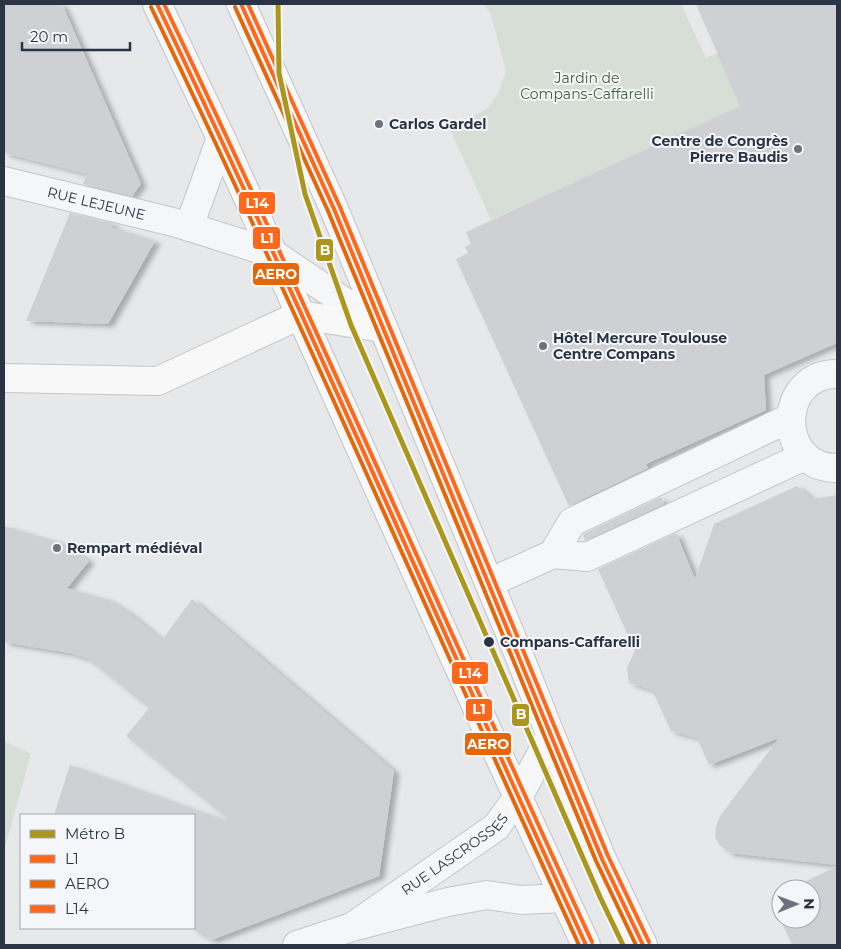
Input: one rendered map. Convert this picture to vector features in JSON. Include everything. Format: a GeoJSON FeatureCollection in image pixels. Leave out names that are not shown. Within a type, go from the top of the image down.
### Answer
{"type":"FeatureCollection","features":[{"type":"Feature","properties":{"kind":"main road"},"geometry":{"type":"LineString","coordinates":[[157,4],[221,138],[586,945]]}},
{"type":"Feature","properties":{"kind":"main road"},"geometry":{"type":"LineString","coordinates":[[241,4],[334,209],[602,859],[643,945]]}},
{"type":"Feature","properties":{"kind":"main road"},"geometry":{"type":"LineString","coordinates":[[4,378],[158,381],[300,315],[383,328]]}},
{"type":"Feature","properties":{"kind":"street"},"geometry":{"type":"LineString","coordinates":[[189,227],[221,138]]}},
{"type":"Feature","properties":{"kind":"street","name":"RUE LEJEUNE"},"geometry":{"type":"LineString","coordinates":[[4,181],[189,227],[272,253],[383,328]]}},
{"type":"Feature","properties":{"kind":"street"},"geometry":{"type":"LineString","coordinates":[[837,374],[828,374],[809,382],[796,398],[790,418],[793,439],[805,456],[819,465],[837,468]]}},
{"type":"Feature","properties":{"kind":"street"},"geometry":{"type":"LineString","coordinates":[[553,554],[572,522],[790,418]]}},
{"type":"Feature","properties":{"kind":"street"},"geometry":{"type":"LineString","coordinates":[[489,583],[553,554],[587,557],[805,456]]}},
{"type":"Feature","properties":{"kind":"street","name":"RUE LASCROSSES"},"geometry":{"type":"LineString","coordinates":[[352,926],[496,828],[518,797],[551,736]]}},
{"type":"Feature","properties":{"kind":"street","name":"RUE LASCROSSES"},"geometry":{"type":"LineString","coordinates":[[297,945],[352,926],[448,902],[487,895],[521,900],[564,898]]}},
{"type":"Feature","properties":{"kind":"green space","name":"Jardin de Compans-Caffarelli"},"geometry":{"type":"Polygon","coordinates":[[[484,4],[681,4],[706,58],[718,53],[740,106],[491,220],[450,129],[488,108],[499,92],[506,71],[491,15],[484,4]]]}},
{"type":"Feature","properties":{"kind":"green space"},"geometry":{"type":"Polygon","coordinates":[[[4,741],[31,754],[4,851],[4,741]]]}},
{"type":"Feature","properties":{"kind":"building"},"geometry":{"type":"Polygon","coordinates":[[[4,4],[62,4],[141,184],[132,196],[83,184],[87,174],[4,153],[4,4]]]}},
{"type":"Feature","properties":{"kind":"building"},"geometry":{"type":"Polygon","coordinates":[[[696,4],[837,4],[837,343],[764,375],[766,410],[646,464],[648,468],[569,506],[456,259],[468,253],[465,247],[471,244],[466,232],[740,106],[696,4]]]}},
{"type":"Feature","properties":{"kind":"building"},"geometry":{"type":"Polygon","coordinates":[[[70,213],[114,224],[111,227],[155,241],[108,324],[26,321],[70,213]]]}},
{"type":"Feature","properties":{"kind":"building"},"geometry":{"type":"Polygon","coordinates":[[[797,486],[812,499],[837,495],[837,865],[730,853],[720,845],[715,837],[720,816],[779,738],[709,765],[697,738],[671,731],[652,690],[629,683],[627,668],[635,651],[598,569],[676,533],[695,579],[714,524],[797,486]]]}},
{"type":"Feature","properties":{"kind":"building"},"geometry":{"type":"Polygon","coordinates":[[[661,497],[664,504],[585,541],[583,534],[661,497]]]}},
{"type":"Feature","properties":{"kind":"building"},"geometry":{"type":"Polygon","coordinates":[[[4,526],[65,544],[89,561],[67,588],[109,600],[128,612],[162,640],[192,599],[394,771],[379,876],[212,940],[194,930],[195,814],[54,814],[70,765],[233,823],[126,736],[149,708],[88,659],[70,653],[4,642],[4,526]]]}},
{"type":"Feature","properties":{"kind":"building"},"geometry":{"type":"Polygon","coordinates":[[[837,866],[837,945],[792,945],[785,929],[821,929],[821,879],[810,879],[837,866]]]}},
{"type":"Feature","properties":{"kind":"metro line","name":"B"},"geometry":{"type":"LineString","coordinates":[[278,4],[279,73],[305,194],[351,325],[600,897],[623,945]]}},
{"type":"Feature","properties":{"kind":"transit line","name":"L1"},"geometry":{"type":"LineString","coordinates":[[157,4],[267,238],[586,945]]}},
{"type":"Feature","properties":{"kind":"transit line","name":"L14"},"geometry":{"type":"LineString","coordinates":[[164,4],[273,237],[592,942]]}},
{"type":"Feature","properties":{"kind":"transit line","name":"L1"},"geometry":{"type":"LineString","coordinates":[[241,4],[334,209],[602,859],[643,945]]}},
{"type":"Feature","properties":{"kind":"transit line","name":"L14"},"geometry":{"type":"LineString","coordinates":[[248,4],[340,207],[608,856],[649,942]]}},
{"type":"Feature","properties":{"kind":"transit line","name":"AERO"},"geometry":{"type":"LineString","coordinates":[[151,7],[261,240],[579,945]]}},
{"type":"Feature","properties":{"kind":"transit line","name":"AERO"},"geometry":{"type":"LineString","coordinates":[[235,7],[328,211],[596,861],[636,945]]}},
{"type":"Feature","properties":{"kind":"place","name":"Carlos Gardel"},"geometry":{"type":"Point","coordinates":[379,124]}},
{"type":"Feature","properties":{"kind":"place","name":"Centre de Congrès Pierre Baudis"},"geometry":{"type":"Point","coordinates":[798,149]}},
{"type":"Feature","properties":{"kind":"place","name":"Hôtel Mercure Toulouse Centre Compans"},"geometry":{"type":"Point","coordinates":[543,346]}},
{"type":"Feature","properties":{"kind":"place","name":"Rempart médiéval"},"geometry":{"type":"Point","coordinates":[57,548]}},
{"type":"Feature","properties":{"kind":"place","name":"Compans-Caffarelli"},"geometry":{"type":"Point","coordinates":[489,642]}}]}
